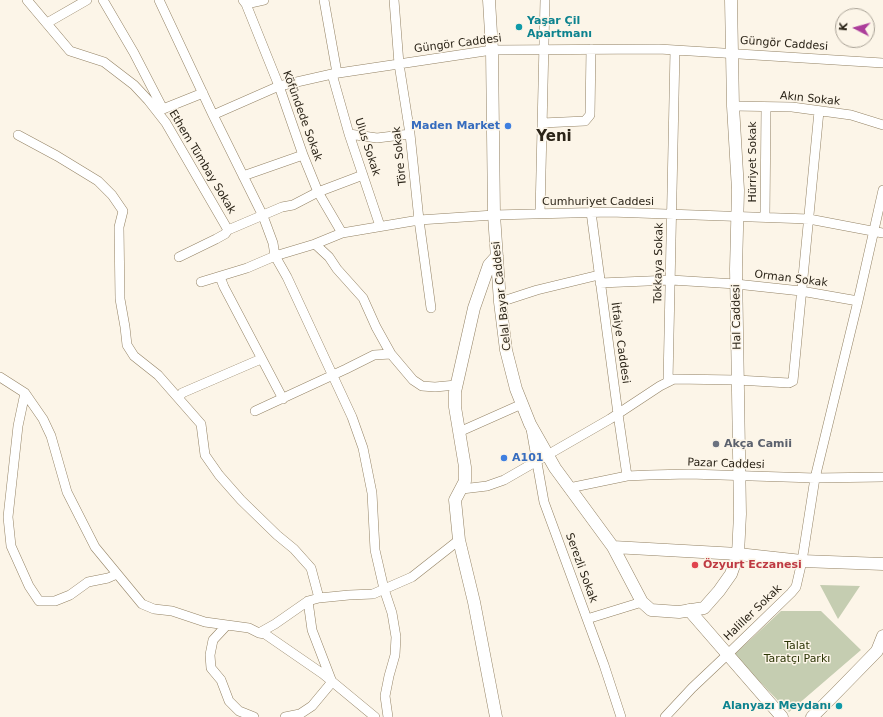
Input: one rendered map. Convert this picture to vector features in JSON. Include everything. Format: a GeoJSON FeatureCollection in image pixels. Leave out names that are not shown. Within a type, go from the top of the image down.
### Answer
{"type":"FeatureCollection","features":[{"type":"Feature","properties":{"kind":"street","name":"Ethem Tümbay Sokak"},"geometry":{"type":"LineString","coordinates":[[27,0],[70,51],[104,62],[134,85],[160,110],[228,230],[282,207],[292,205],[318,192],[363,175]]}},
{"type":"Feature","properties":{"kind":"street"},"geometry":{"type":"LineString","coordinates":[[47,23],[87,0]]}},
{"type":"Feature","properties":{"kind":"street"},"geometry":{"type":"LineString","coordinates":[[103,0],[134,53],[160,110],[203,93]]}},
{"type":"Feature","properties":{"kind":"street"},"geometry":{"type":"LineString","coordinates":[[160,0],[212,114],[263,216],[275,256],[287,277],[352,417],[363,448],[372,493],[375,550],[384,589],[392,613],[396,637],[395,655],[385,696],[388,717]]}},
{"type":"Feature","properties":{"kind":"street"},"geometry":{"type":"LineString","coordinates":[[244,2],[264,0]]}},
{"type":"Feature","properties":{"kind":"street","name":"Ulus Sokak"},"geometry":{"type":"LineString","coordinates":[[324,0],[335,74],[349,134],[380,226]]}},
{"type":"Feature","properties":{"kind":"street","name":"Töre Sokak"},"geometry":{"type":"LineString","coordinates":[[394,0],[399,64],[410,134],[419,220],[431,308]]}},
{"type":"Feature","properties":{"kind":"street","name":"Celal Bayar Caddesi"},"geometry":{"type":"LineString","coordinates":[[489,0],[492,50],[494,215],[500,302],[506,350],[516,388],[530,424],[569,488],[612,547],[642,602]]}},
{"type":"Feature","properties":{"kind":"street"},"geometry":{"type":"LineString","coordinates":[[540,214],[544,0]]}},
{"type":"Feature","properties":{"kind":"street","name":"Hal Caddesi"},"geometry":{"type":"LineString","coordinates":[[689,610],[704,608],[719,591],[731,574],[738,554],[740,514],[736,284],[738,190],[733,106],[731,0]]}},
{"type":"Feature","properties":{"kind":"street","name":"Köfündede Sokak"},"geometry":{"type":"LineString","coordinates":[[244,2],[318,192],[342,233]]}},
{"type":"Feature","properties":{"kind":"street"},"geometry":{"type":"LineString","coordinates":[[542,123],[585,121],[590,115],[591,49]]}},
{"type":"Feature","properties":{"kind":"street","name":"Güngör Caddesi"},"geometry":{"type":"LineString","coordinates":[[212,114],[278,86],[335,74],[492,50],[675,50],[883,63]]}},
{"type":"Feature","properties":{"kind":"street","name":"Tokkaya Sokak"},"geometry":{"type":"LineString","coordinates":[[668,382],[675,50]]}},
{"type":"Feature","properties":{"kind":"street","name":"Akın Sokak"},"geometry":{"type":"LineString","coordinates":[[733,106],[792,107],[851,115],[883,125]]}},
{"type":"Feature","properties":{"kind":"street","name":"Hürriyet Sokak"},"geometry":{"type":"LineString","coordinates":[[765,217],[766,107]]}},
{"type":"Feature","properties":{"kind":"street"},"geometry":{"type":"LineString","coordinates":[[462,489],[487,486],[504,480],[618,414],[674,379],[793,381],[819,111]]}},
{"type":"Feature","properties":{"kind":"street"},"geometry":{"type":"LineString","coordinates":[[349,134],[377,138],[410,134]]}},
{"type":"Feature","properties":{"kind":"street"},"geometry":{"type":"LineString","coordinates":[[18,135],[58,156],[98,181],[112,195],[123,211],[119,227],[120,299],[127,345],[134,356],[158,375],[201,424],[205,455],[219,475],[267,525],[294,549],[311,568],[319,598]]}},
{"type":"Feature","properties":{"kind":"street"},"geometry":{"type":"LineString","coordinates":[[243,176],[303,155]]}},
{"type":"Feature","properties":{"kind":"street","name":"Haliller Sokak"},"geometry":{"type":"LineString","coordinates":[[665,717],[692,688],[791,593],[796,586],[802,561],[816,478],[858,301],[879,231],[883,190]]}},
{"type":"Feature","properties":{"kind":"street","name":"Cumhuriyet Caddesi"},"geometry":{"type":"LineString","coordinates":[[201,282],[247,268],[275,256],[315,244],[342,233],[419,220],[494,215],[591,212],[809,218],[879,231]]}},
{"type":"Feature","properties":{"kind":"street","name":"İtfaiye Caddesi"},"geometry":{"type":"LineString","coordinates":[[591,212],[627,476]]}},
{"type":"Feature","properties":{"kind":"street"},"geometry":{"type":"LineString","coordinates":[[179,257],[216,239],[225,234],[228,230]]}},
{"type":"Feature","properties":{"kind":"street"},"geometry":{"type":"LineString","coordinates":[[315,244],[329,257],[337,269],[363,298],[376,327],[391,354],[413,380],[422,386],[435,387],[456,385]]}},
{"type":"Feature","properties":{"kind":"street"},"geometry":{"type":"LineString","coordinates":[[496,717],[474,602],[459,540],[456,500],[465,480],[465,467],[455,407],[455,392],[474,308],[489,265],[497,256]]}},
{"type":"Feature","properties":{"kind":"street"},"geometry":{"type":"LineString","coordinates":[[220,277],[283,399]]}},
{"type":"Feature","properties":{"kind":"street","name":"Orman Sokak"},"geometry":{"type":"LineString","coordinates":[[500,302],[537,290],[600,279],[671,280],[736,284],[801,291],[858,301]]}},
{"type":"Feature","properties":{"kind":"street"},"geometry":{"type":"LineString","coordinates":[[255,411],[333,376],[374,355],[391,354]]}},
{"type":"Feature","properties":{"kind":"street"},"geometry":{"type":"LineString","coordinates":[[179,398],[182,393],[261,359]]}},
{"type":"Feature","properties":{"kind":"street"},"geometry":{"type":"LineString","coordinates":[[0,377],[24,393],[43,419],[51,436],[67,492],[95,547],[142,604],[172,611],[205,622],[249,628],[265,634],[332,682],[364,714],[374,717]]}},
{"type":"Feature","properties":{"kind":"street"},"geometry":{"type":"LineString","coordinates":[[24,393],[18,426],[8,517],[12,546],[30,586],[39,601],[55,601],[70,596],[88,582],[108,578],[117,574]]}},
{"type":"Feature","properties":{"kind":"street"},"geometry":{"type":"LineString","coordinates":[[460,432],[522,404]]}},
{"type":"Feature","properties":{"kind":"street","name":"Serezli Sokak"},"geometry":{"type":"LineString","coordinates":[[530,424],[544,502],[621,717]]}},
{"type":"Feature","properties":{"kind":"street","name":"Pazar Caddesi"},"geometry":{"type":"LineString","coordinates":[[569,488],[627,476],[689,474],[816,478],[883,477]]}},
{"type":"Feature","properties":{"kind":"street"},"geometry":{"type":"LineString","coordinates":[[259,633],[275,624],[308,601],[319,598],[373,594],[412,577],[459,540]]}},
{"type":"Feature","properties":{"kind":"street"},"geometry":{"type":"LineString","coordinates":[[612,547],[738,554],[802,561],[883,564]]}},
{"type":"Feature","properties":{"kind":"street"},"geometry":{"type":"LineString","coordinates":[[308,601],[312,630],[332,682]]}},
{"type":"Feature","properties":{"kind":"street"},"geometry":{"type":"LineString","coordinates":[[587,619],[642,602],[651,610],[679,612],[689,610],[782,717]]}},
{"type":"Feature","properties":{"kind":"street"},"geometry":{"type":"LineString","coordinates":[[227,625],[213,640],[210,655],[211,668],[221,680],[229,700],[239,711],[254,717]]}},
{"type":"Feature","properties":{"kind":"street"},"geometry":{"type":"LineString","coordinates":[[818,715],[877,651],[882,640]]}},
{"type":"Feature","properties":{"kind":"street"},"geometry":{"type":"LineString","coordinates":[[285,717],[300,714],[312,706],[332,682]]}},
{"type":"Feature","properties":{"kind":"green space"},"geometry":{"type":"Polygon","coordinates":[[[820,585],[860,586],[838,619],[820,585]]]}},
{"type":"Feature","properties":{"kind":"green space","name":"Talat Taratçı Parkı"},"geometry":{"type":"Polygon","coordinates":[[[781,611],[821,611],[861,650],[789,712],[734,655],[781,611]]]}},
{"type":"Feature","properties":{"kind":"place","name":"Yaşar Çil Apartmanı"},"geometry":{"type":"Point","coordinates":[519,27]}},
{"type":"Feature","properties":{"kind":"place","name":"Maden Market"},"geometry":{"type":"Point","coordinates":[508,126]}},
{"type":"Feature","properties":{"kind":"place","name":"Akça Camii"},"geometry":{"type":"Point","coordinates":[716,444]}},
{"type":"Feature","properties":{"kind":"place","name":"A101"},"geometry":{"type":"Point","coordinates":[504,458]}},
{"type":"Feature","properties":{"kind":"place","name":"Özyurt Eczanesi"},"geometry":{"type":"Point","coordinates":[695,565]}},
{"type":"Feature","properties":{"kind":"place","name":"Alanyazı Meydanı"},"geometry":{"type":"Point","coordinates":[839,706]}},
{"type":"Feature","properties":{"kind":"district","name":"Yeni"},"geometry":{"type":"Point","coordinates":[554,137]}}]}
